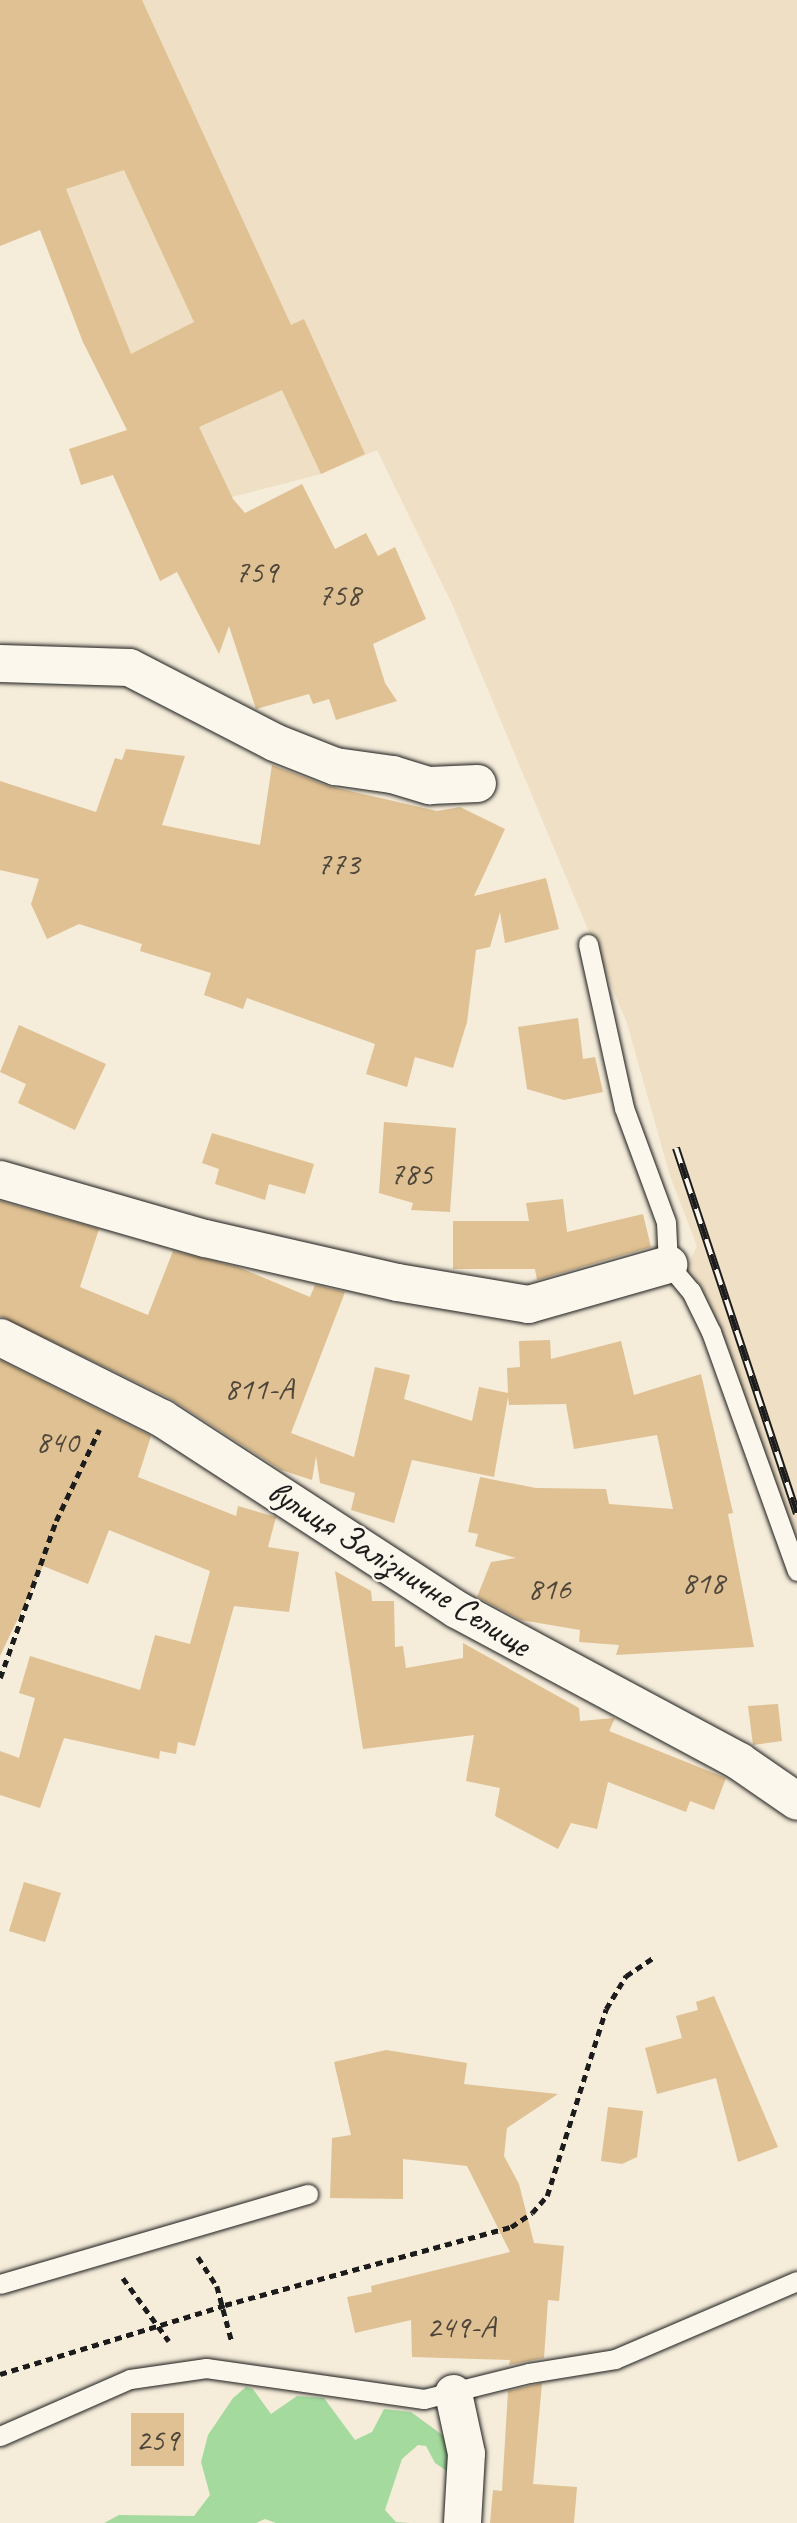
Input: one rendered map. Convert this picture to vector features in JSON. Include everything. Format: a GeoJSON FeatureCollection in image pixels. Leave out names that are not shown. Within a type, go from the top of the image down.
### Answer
{"type":"FeatureCollection","features":[{"type":"Feature","properties":{"kind":"street"},"geometry":{"type":"LineString","coordinates":[[0,663],[129,667],[274,742],[335,766],[393,774],[429,785],[477,783]]}},
{"type":"Feature","properties":{"kind":"street"},"geometry":{"type":"LineString","coordinates":[[0,1179],[205,1238],[397,1283],[528,1304],[668,1264]]}},
{"type":"Feature","properties":{"kind":"street","name":"вулиця Залізничне Селище"},"geometry":{"type":"LineString","coordinates":[[0,1337],[162,1418],[456,1609],[739,1761],[797,1801]]}},
{"type":"Feature","properties":{"kind":"street"},"geometry":{"type":"LineString","coordinates":[[453,2393],[466,2453],[462,2523]]}},
{"type":"Feature","properties":{"kind":"lane"},"geometry":{"type":"LineString","coordinates":[[588,944],[624,1108],[666,1222],[668,1264],[691,1291],[711,1332],[797,1571]]}},
{"type":"Feature","properties":{"kind":"lane"},"geometry":{"type":"LineString","coordinates":[[0,2284],[308,2194]]}},
{"type":"Feature","properties":{"kind":"lane"},"geometry":{"type":"LineString","coordinates":[[0,2436],[130,2379],[206,2368],[387,2396],[424,2399],[529,2373],[615,2359],[797,2281]]}},
{"type":"Feature","properties":{"kind":"path"},"geometry":{"type":"LineString","coordinates":[[0,1678],[56,1521],[116,1394]]}},
{"type":"Feature","properties":{"kind":"path"},"geometry":{"type":"LineString","coordinates":[[0,2374],[225,2305],[511,2227],[532,2213],[547,2196],[606,2009],[626,1976],[653,1958]]}},
{"type":"Feature","properties":{"kind":"path"},"geometry":{"type":"LineString","coordinates":[[182,2230],[225,2305],[230,2339],[258,2376]]}},
{"type":"Feature","properties":{"kind":"path"},"geometry":{"type":"LineString","coordinates":[[81,2259],[121,2276],[166,2339],[206,2368]]}},
{"type":"Feature","properties":{"kind":"shaded area"},"geometry":{"type":"Polygon","coordinates":[[[0,0],[797,0],[797,1583],[686,1269],[697,1246],[670,1176],[627,1023],[453,606],[377,450],[321,474],[205,504],[83,342],[30,199],[0,0]]]}},
{"type":"Feature","properties":{"kind":"green space"},"geometry":{"type":"Polygon","coordinates":[[[246,2387],[253,2389],[271,2414],[297,2396],[324,2398],[355,2440],[372,2432],[384,2409],[411,2412],[452,2442],[447,2471],[435,2463],[426,2446],[418,2445],[402,2459],[385,2510],[396,2522],[410,2523],[276,2523],[265,2519],[256,2523],[104,2523],[119,2515],[194,2516],[210,2495],[201,2462],[208,2435],[233,2398],[246,2387]]]}},
{"type":"Feature","properties":{"kind":"building"},"geometry":{"type":"Polygon","coordinates":[[[0,0],[142,0],[291,325],[304,319],[365,454],[321,474],[282,390],[199,427],[233,499],[245,513],[302,484],[335,549],[366,533],[378,556],[395,547],[426,619],[373,644],[385,683],[397,701],[336,720],[329,699],[313,704],[309,694],[256,709],[229,626],[219,654],[177,572],[160,581],[113,475],[81,485],[69,449],[127,430],[83,342],[40,230],[0,246],[0,0]],[[124,170],[66,189],[131,354],[194,322],[124,170]]]}},
{"type":"Feature","properties":{"kind":"building"},"geometry":{"type":"Polygon","coordinates":[[[126,749],[185,756],[162,825],[260,845],[272,765],[328,786],[437,811],[460,807],[505,829],[474,896],[546,878],[559,929],[505,943],[500,912],[490,947],[476,950],[467,1022],[453,1068],[415,1057],[407,1087],[366,1074],[375,1044],[247,998],[243,1009],[204,995],[211,973],[140,951],[142,944],[79,924],[47,939],[31,904],[39,879],[0,870],[0,781],[96,812],[115,758],[122,760],[126,749]]]}},
{"type":"Feature","properties":{"kind":"building"},"geometry":{"type":"Polygon","coordinates":[[[578,1018],[583,1059],[595,1057],[603,1092],[564,1100],[527,1089],[518,1027],[578,1018]]]}},
{"type":"Feature","properties":{"kind":"building"},"geometry":{"type":"Polygon","coordinates":[[[19,1025],[106,1064],[75,1130],[18,1103],[26,1084],[0,1072],[19,1025]]]}},
{"type":"Feature","properties":{"kind":"building"},"geometry":{"type":"Polygon","coordinates":[[[384,1122],[456,1128],[450,1212],[411,1210],[413,1203],[379,1193],[384,1122]]]}},
{"type":"Feature","properties":{"kind":"building"},"geometry":{"type":"Polygon","coordinates":[[[212,1133],[314,1164],[305,1194],[269,1184],[265,1200],[215,1184],[219,1169],[202,1163],[212,1133]]]}},
{"type":"Feature","properties":{"kind":"building"},"geometry":{"type":"Polygon","coordinates":[[[563,1199],[567,1232],[643,1214],[651,1247],[537,1280],[535,1269],[453,1269],[453,1221],[529,1221],[526,1203],[563,1199]]]}},
{"type":"Feature","properties":{"kind":"building"},"geometry":{"type":"Polygon","coordinates":[[[0,1201],[99,1229],[80,1287],[148,1315],[173,1251],[238,1267],[310,1297],[315,1285],[345,1292],[291,1433],[354,1457],[375,1367],[410,1375],[404,1399],[472,1421],[479,1387],[508,1393],[507,1368],[520,1367],[519,1341],[550,1340],[551,1359],[621,1341],[634,1395],[701,1374],[733,1513],[728,1514],[754,1647],[616,1655],[619,1645],[579,1642],[580,1630],[521,1620],[477,1597],[491,1562],[516,1558],[475,1546],[478,1534],[468,1532],[480,1477],[536,1488],[606,1489],[609,1504],[673,1509],[657,1435],[574,1449],[566,1404],[509,1405],[508,1397],[494,1477],[412,1460],[394,1523],[351,1510],[355,1493],[320,1483],[316,1456],[312,1480],[281,1470],[171,1399],[0,1316],[0,1201]]]}},
{"type":"Feature","properties":{"kind":"building"},"geometry":{"type":"Polygon","coordinates":[[[0,1360],[151,1436],[138,1477],[236,1516],[238,1506],[276,1517],[268,1547],[299,1552],[289,1612],[234,1606],[195,1746],[178,1742],[176,1754],[160,1751],[159,1759],[64,1738],[40,1808],[0,1795],[0,1751],[19,1758],[35,1698],[19,1693],[30,1656],[140,1690],[155,1635],[190,1644],[210,1571],[109,1530],[88,1584],[43,1566],[0,1656],[0,1360]]]}},
{"type":"Feature","properties":{"kind":"building"},"geometry":{"type":"Polygon","coordinates":[[[335,1571],[371,1591],[372,1601],[394,1601],[395,1647],[403,1646],[406,1668],[463,1658],[463,1643],[579,1708],[580,1721],[615,1718],[609,1731],[726,1778],[714,1810],[690,1801],[686,1812],[608,1782],[597,1829],[571,1823],[558,1849],[495,1816],[500,1788],[466,1781],[474,1735],[363,1749],[335,1571]]]}},
{"type":"Feature","properties":{"kind":"building"},"geometry":{"type":"Polygon","coordinates":[[[778,1704],[782,1741],[753,1745],[748,1706],[778,1704]]]}},
{"type":"Feature","properties":{"kind":"building"},"geometry":{"type":"Polygon","coordinates":[[[24,1882],[61,1893],[45,1942],[9,1931],[24,1882]]]}},
{"type":"Feature","properties":{"kind":"building"},"geometry":{"type":"Polygon","coordinates":[[[714,1996],[778,2147],[738,2162],[716,2078],[657,2094],[645,2048],[682,2038],[676,2016],[698,2010],[696,2002],[714,1996]]]}},
{"type":"Feature","properties":{"kind":"building"},"geometry":{"type":"Polygon","coordinates":[[[386,2050],[467,2063],[464,2084],[558,2094],[507,2128],[504,2156],[519,2184],[534,2243],[564,2246],[559,2301],[548,2300],[544,2358],[509,2365],[510,2360],[412,2357],[411,2320],[355,2333],[347,2297],[372,2292],[371,2286],[510,2252],[467,2166],[403,2159],[403,2199],[330,2198],[332,2138],[351,2135],[334,2062],[386,2050]]]}},
{"type":"Feature","properties":{"kind":"building"},"geometry":{"type":"Polygon","coordinates":[[[608,2107],[643,2111],[637,2157],[622,2164],[601,2161],[608,2107]]]}},
{"type":"Feature","properties":{"kind":"building"},"geometry":{"type":"Polygon","coordinates":[[[542,2383],[533,2484],[577,2487],[574,2523],[490,2523],[493,2490],[502,2491],[508,2391],[542,2383]]]}},
{"type":"Feature","properties":{"kind":"building"},"geometry":{"type":"Polygon","coordinates":[[[131,2413],[184,2413],[184,2466],[131,2466],[131,2413]]]}},
{"type":"Feature","properties":{"kind":"railway"},"geometry":{"type":"LineString","coordinates":[[676,1148],[797,1513]]}}]}
